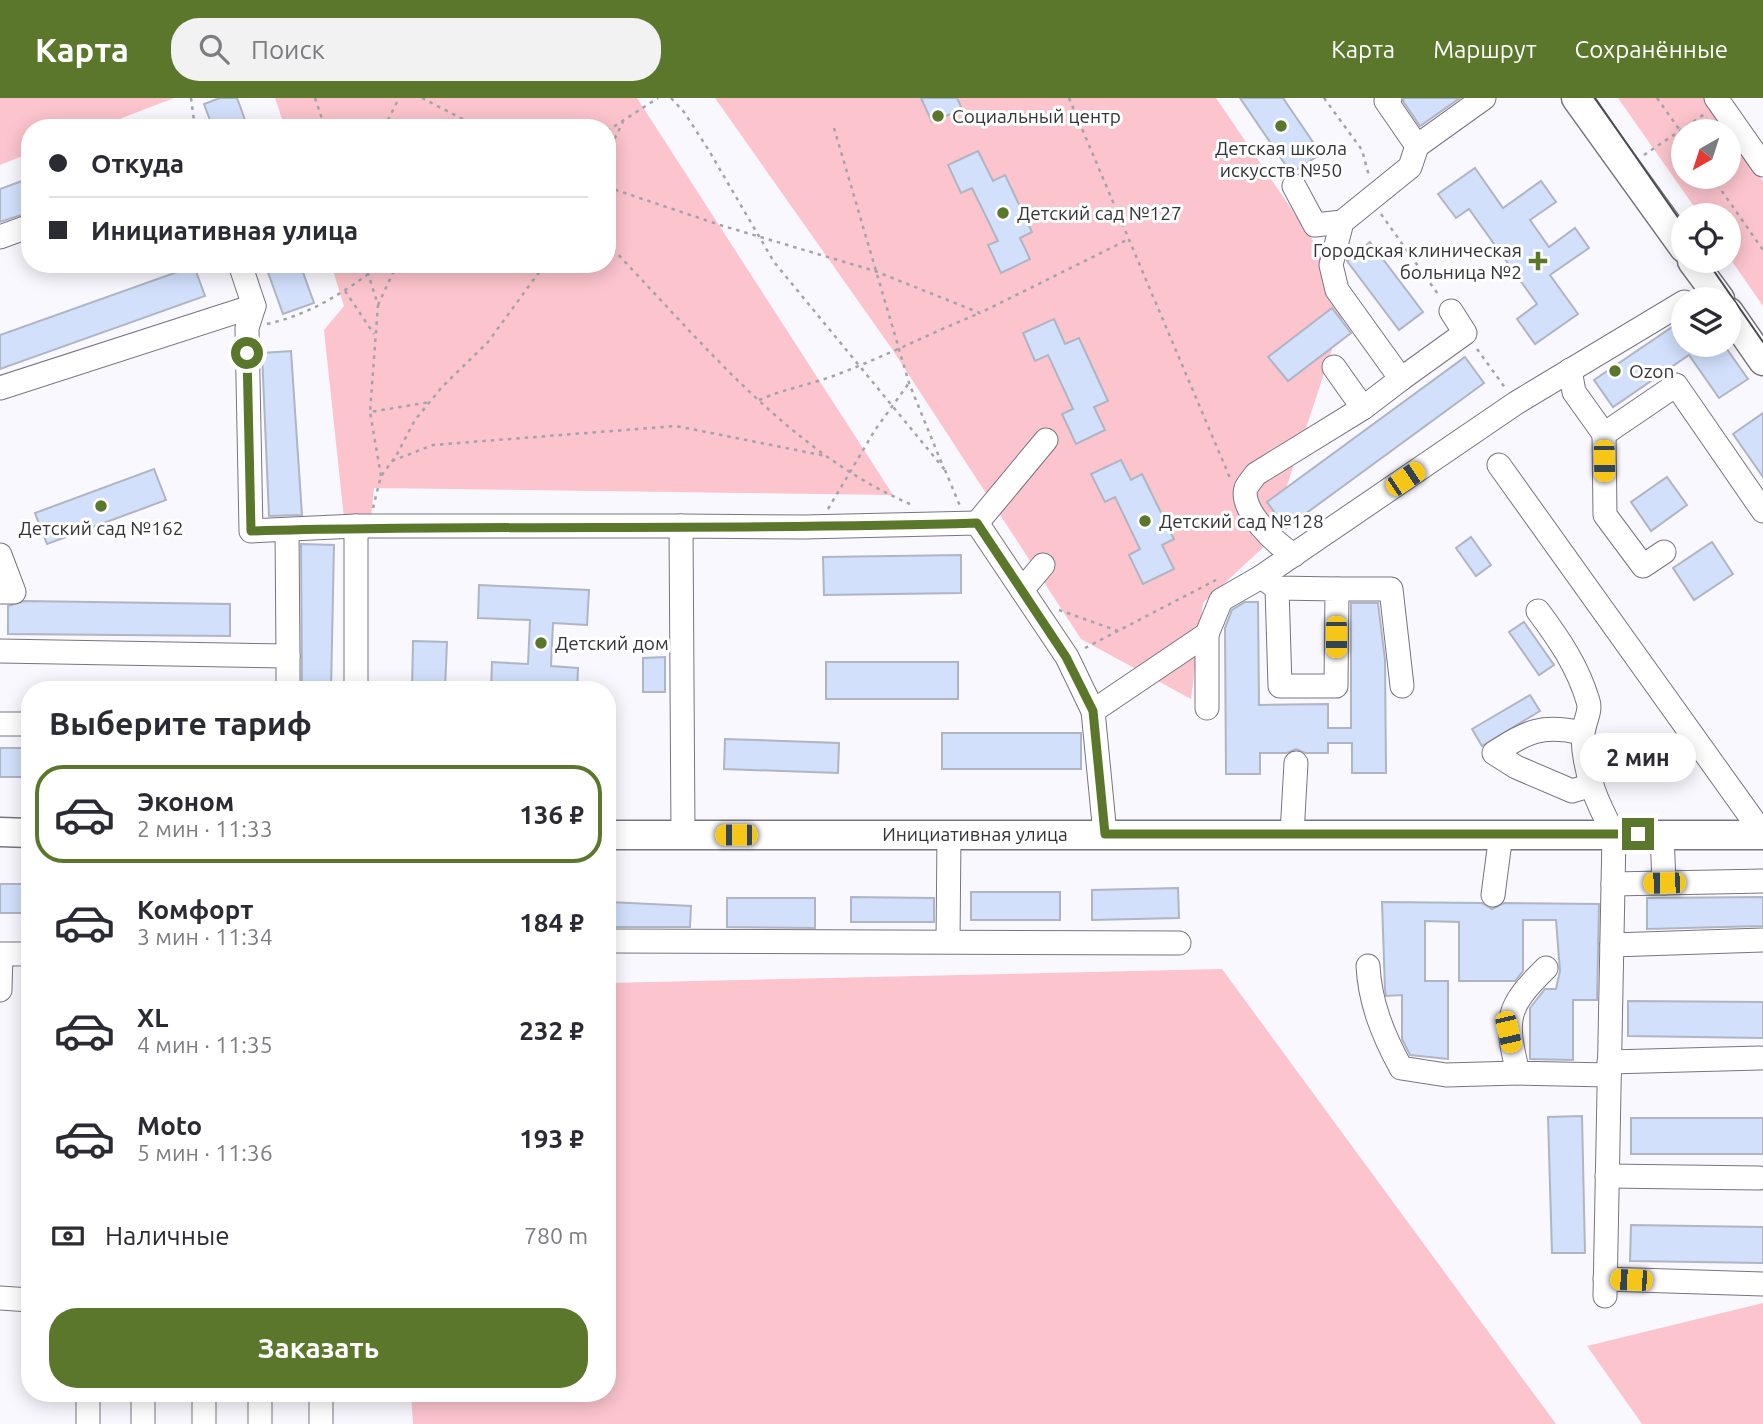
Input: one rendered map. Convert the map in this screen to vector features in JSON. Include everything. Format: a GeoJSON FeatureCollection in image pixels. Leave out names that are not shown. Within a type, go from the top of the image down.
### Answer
{"type":"FeatureCollection","features":[{"type":"Feature","properties":{"kind":"main road"},"geometry":{"type":"LineString","coordinates":[[1577,98],[1671,230]]}},
{"type":"Feature","properties":{"kind":"main road"},"geometry":{"type":"LineString","coordinates":[[1741,329],[1763,361]]}},
{"type":"Feature","properties":{"kind":"main road"},"geometry":{"type":"LineString","coordinates":[[0,832],[21,833]]}},
{"type":"Feature","properties":{"kind":"main road","name":"Инициативная улица"},"geometry":{"type":"LineString","coordinates":[[616,835],[1763,834]]}},
{"type":"Feature","properties":{"kind":"street"},"geometry":{"type":"LineString","coordinates":[[1390,98],[1386,101],[1417,146]]}},
{"type":"Feature","properties":{"kind":"street"},"geometry":{"type":"LineString","coordinates":[[1294,186],[1315,225],[1342,222],[1409,167],[1417,146],[1484,98]]}},
{"type":"Feature","properties":{"kind":"street"},"geometry":{"type":"LineString","coordinates":[[1721,100],[1763,165]]}},
{"type":"Feature","properties":{"kind":"street"},"geometry":{"type":"LineString","coordinates":[[1342,222],[1331,265],[1337,290],[1401,379]]}},
{"type":"Feature","properties":{"kind":"street"},"geometry":{"type":"LineString","coordinates":[[0,237],[21,229]]}},
{"type":"Feature","properties":{"kind":"street"},"geometry":{"type":"LineString","coordinates":[[243,273],[254,306],[247,328],[251,531],[360,526],[830,526],[972,523],[1046,440]]}},
{"type":"Feature","properties":{"kind":"street"},"geometry":{"type":"LineString","coordinates":[[0,388],[254,306]]}},
{"type":"Feature","properties":{"kind":"street"},"geometry":{"type":"LineString","coordinates":[[1294,555],[1281,547],[1258,522],[1247,505],[1246,488],[1256,474],[1363,408],[1465,333],[1451,311]]}},
{"type":"Feature","properties":{"kind":"street"},"geometry":{"type":"LineString","coordinates":[[1337,589],[1336,686],[1280,686],[1269,583],[1294,555],[1516,403],[1671,313]]}},
{"type":"Feature","properties":{"kind":"street"},"geometry":{"type":"LineString","coordinates":[[1334,366],[1363,408]]}},
{"type":"Feature","properties":{"kind":"street"},"geometry":{"type":"LineString","coordinates":[[1570,370],[1574,392],[1604,434],[1605,514],[1643,566],[1664,552]]}},
{"type":"Feature","properties":{"kind":"street"},"geometry":{"type":"LineString","coordinates":[[1604,434],[1676,385],[1763,511]]}},
{"type":"Feature","properties":{"kind":"street"},"geometry":{"type":"LineString","coordinates":[[1499,465],[1763,834]]}},
{"type":"Feature","properties":{"kind":"street"},"geometry":{"type":"LineString","coordinates":[[972,523],[1026,595],[1066,657],[1093,711],[1105,834]]}},
{"type":"Feature","properties":{"kind":"street"},"geometry":{"type":"LineString","coordinates":[[356,681],[360,526]]}},
{"type":"Feature","properties":{"kind":"street"},"geometry":{"type":"LineString","coordinates":[[681,526],[683,835]]}},
{"type":"Feature","properties":{"kind":"street"},"geometry":{"type":"LineString","coordinates":[[287,530],[288,681]]}},
{"type":"Feature","properties":{"kind":"street"},"geometry":{"type":"LineString","coordinates":[[0,555],[14,592],[0,592]]}},
{"type":"Feature","properties":{"kind":"street"},"geometry":{"type":"LineString","coordinates":[[1026,595],[1043,565]]}},
{"type":"Feature","properties":{"kind":"street"},"geometry":{"type":"LineString","coordinates":[[1207,708],[1207,634],[1221,600],[1269,583],[1337,589],[1391,589],[1402,686]]}},
{"type":"Feature","properties":{"kind":"street"},"geometry":{"type":"LineString","coordinates":[[1538,611],[1569,653],[1590,704],[1582,733],[1584,764],[1614,834],[1605,1288],[1763,1284]]}},
{"type":"Feature","properties":{"kind":"street"},"geometry":{"type":"LineString","coordinates":[[1093,711],[1207,634]]}},
{"type":"Feature","properties":{"kind":"street"},"geometry":{"type":"LineString","coordinates":[[0,651],[288,656]]}},
{"type":"Feature","properties":{"kind":"street"},"geometry":{"type":"LineString","coordinates":[[0,724],[21,724]]}},
{"type":"Feature","properties":{"kind":"street"},"geometry":{"type":"LineString","coordinates":[[1582,733],[1553,727],[1520,736],[1494,753],[1516,767],[1572,791],[1592,785]]}},
{"type":"Feature","properties":{"kind":"street"},"geometry":{"type":"LineString","coordinates":[[1293,834],[1296,763]]}},
{"type":"Feature","properties":{"kind":"street"},"geometry":{"type":"LineString","coordinates":[[1493,895],[1502,834]]}},
{"type":"Feature","properties":{"kind":"street"},"geometry":{"type":"LineString","coordinates":[[1662,834],[1664,883]]}},
{"type":"Feature","properties":{"kind":"street"},"geometry":{"type":"LineString","coordinates":[[948,941],[949,835]]}},
{"type":"Feature","properties":{"kind":"street"},"geometry":{"type":"LineString","coordinates":[[1613,884],[1763,881]]}},
{"type":"Feature","properties":{"kind":"street"},"geometry":{"type":"LineString","coordinates":[[616,940],[1179,943]]}},
{"type":"Feature","properties":{"kind":"street"},"geometry":{"type":"LineString","coordinates":[[1612,945],[1763,940]]}},
{"type":"Feature","properties":{"kind":"street"},"geometry":{"type":"LineString","coordinates":[[0,990],[1,954],[21,954]]}},
{"type":"Feature","properties":{"kind":"street"},"geometry":{"type":"LineString","coordinates":[[1368,966],[1370,994],[1386,1040],[1401,1068],[1446,1075],[1518,1073],[1760,1058]]}},
{"type":"Feature","properties":{"kind":"street"},"geometry":{"type":"LineString","coordinates":[[1518,1073],[1508,1032],[1512,1009],[1523,990],[1545,968]]}},
{"type":"Feature","properties":{"kind":"street"},"geometry":{"type":"LineString","coordinates":[[1607,1176],[1759,1178]]}},
{"type":"Feature","properties":{"kind":"street"},"geometry":{"type":"LineString","coordinates":[[0,1298],[21,1299]]}},
{"type":"Feature","properties":{"kind":"street"},"geometry":{"type":"LineString","coordinates":[[88,1402],[88,1424]]}},
{"type":"Feature","properties":{"kind":"street"},"geometry":{"type":"LineString","coordinates":[[143,1402],[143,1424]]}},
{"type":"Feature","properties":{"kind":"street"},"geometry":{"type":"LineString","coordinates":[[204,1402],[204,1424]]}},
{"type":"Feature","properties":{"kind":"street"},"geometry":{"type":"LineString","coordinates":[[260,1402],[260,1424]]}},
{"type":"Feature","properties":{"kind":"street"},"geometry":{"type":"LineString","coordinates":[[321,1402],[321,1424]]}},
{"type":"Feature","properties":{"kind":"path"},"geometry":{"type":"LineString","coordinates":[[191,98],[194,119]]}},
{"type":"Feature","properties":{"kind":"path"},"geometry":{"type":"LineString","coordinates":[[315,98],[322,119]]}},
{"type":"Feature","properties":{"kind":"path"},"geometry":{"type":"LineString","coordinates":[[388,119],[399,98]]}},
{"type":"Feature","properties":{"kind":"path"},"geometry":{"type":"LineString","coordinates":[[422,98],[463,119]]}},
{"type":"Feature","properties":{"kind":"path"},"geometry":{"type":"LineString","coordinates":[[616,126],[658,98]]}},
{"type":"Feature","properties":{"kind":"path"},"geometry":{"type":"LineString","coordinates":[[671,98],[684,112],[774,262],[945,470]]}},
{"type":"Feature","properties":{"kind":"path"},"geometry":{"type":"LineString","coordinates":[[1069,98],[1232,481]]}},
{"type":"Feature","properties":{"kind":"path"},"geometry":{"type":"LineString","coordinates":[[1324,98],[1362,150],[1371,197],[1451,311]]}},
{"type":"Feature","properties":{"kind":"path"},"geometry":{"type":"LineString","coordinates":[[1657,98],[1672,119]]}},
{"type":"Feature","properties":{"kind":"path"},"geometry":{"type":"LineString","coordinates":[[1696,119],[1721,100]]}},
{"type":"Feature","properties":{"kind":"path"},"geometry":{"type":"LineString","coordinates":[[616,136],[623,122]]}},
{"type":"Feature","properties":{"kind":"path"},"geometry":{"type":"LineString","coordinates":[[834,128],[909,383],[945,470],[972,523]]}},
{"type":"Feature","properties":{"kind":"path"},"geometry":{"type":"LineString","coordinates":[[1626,167],[1671,137]]}},
{"type":"Feature","properties":{"kind":"path"},"geometry":{"type":"LineString","coordinates":[[1720,189],[1763,250]]}},
{"type":"Feature","properties":{"kind":"path"},"geometry":{"type":"LineString","coordinates":[[616,190],[875,271],[980,313]]}},
{"type":"Feature","properties":{"kind":"path"},"geometry":{"type":"LineString","coordinates":[[760,400],[789,387],[831,377],[901,349],[1129,239]]}},
{"type":"Feature","properties":{"kind":"path"},"geometry":{"type":"LineString","coordinates":[[616,252],[760,400],[849,473],[913,505]]}},
{"type":"Feature","properties":{"kind":"path"},"geometry":{"type":"LineString","coordinates":[[247,328],[292,318],[345,291],[371,273]]}},
{"type":"Feature","properties":{"kind":"path"},"geometry":{"type":"LineString","coordinates":[[360,526],[377,501],[381,476],[370,412],[374,335],[378,305],[393,273]]}},
{"type":"Feature","properties":{"kind":"path"},"geometry":{"type":"LineString","coordinates":[[381,476],[415,421],[488,342],[538,273]]}},
{"type":"Feature","properties":{"kind":"path"},"geometry":{"type":"LineString","coordinates":[[368,275],[378,305]]}},
{"type":"Feature","properties":{"kind":"path"},"geometry":{"type":"LineString","coordinates":[[345,291],[374,335]]}},
{"type":"Feature","properties":{"kind":"path"},"geometry":{"type":"LineString","coordinates":[[1465,333],[1516,403]]}},
{"type":"Feature","properties":{"kind":"path"},"geometry":{"type":"LineString","coordinates":[[830,526],[828,510],[892,404],[909,383]]}},
{"type":"Feature","properties":{"kind":"path"},"geometry":{"type":"LineString","coordinates":[[370,412],[430,402]]}},
{"type":"Feature","properties":{"kind":"path"},"geometry":{"type":"LineString","coordinates":[[392,461],[433,445],[676,426],[829,457]]}},
{"type":"Feature","properties":{"kind":"path"},"geometry":{"type":"LineString","coordinates":[[1066,657],[1221,577]]}},
{"type":"Feature","properties":{"kind":"path"},"geometry":{"type":"LineString","coordinates":[[1026,595],[1118,631]]}},
{"type":"Feature","properties":{"kind":"shaded area"},"geometry":{"type":"Polygon","coordinates":[[[0,98],[174,98],[119,119],[21,119],[21,157],[0,165],[0,98]]]}},
{"type":"Feature","properties":{"kind":"shaded area"},"geometry":{"type":"Polygon","coordinates":[[[275,98],[637,98],[893,495],[374,488],[371,517],[344,518],[324,330],[344,306],[334,273],[616,273],[616,119],[282,119],[275,98]]]}},
{"type":"Feature","properties":{"kind":"shaded area"},"geometry":{"type":"Polygon","coordinates":[[[715,98],[1216,98],[1350,295],[1268,543],[1203,603],[1191,699],[1081,639],[892,349],[715,98]]]}},
{"type":"Feature","properties":{"kind":"shaded area"},"geometry":{"type":"Polygon","coordinates":[[[1618,98],[1705,98],[1720,119],[1671,119],[1671,174],[1618,98]]]}},
{"type":"Feature","properties":{"kind":"shaded area"},"geometry":{"type":"Polygon","coordinates":[[[1741,149],[1763,181],[1763,306],[1740,273],[1741,203],[1692,203],[1682,189],[1741,189],[1741,149]]]}},
{"type":"Feature","properties":{"kind":"shaded area"},"geometry":{"type":"Polygon","coordinates":[[[1222,969],[1556,1424],[413,1424],[412,1402],[616,1402],[616,983],[1222,969]]]}},
{"type":"Feature","properties":{"kind":"shaded area"},"geometry":{"type":"Polygon","coordinates":[[[1763,1303],[1763,1424],[1642,1424],[1587,1346],[1763,1303]]]}},
{"type":"Feature","properties":{"kind":"building"},"geometry":{"type":"Polygon","coordinates":[[[220,98],[237,98],[245,119],[210,119],[204,104],[220,98]]]}},
{"type":"Feature","properties":{"kind":"building","name":"Социальный центр"},"geometry":{"type":"Polygon","coordinates":[[[921,98],[957,98],[962,109],[932,122],[921,98]]]}},
{"type":"Feature","properties":{"kind":"building","name":"Детская школа искусств №50"},"geometry":{"type":"Polygon","coordinates":[[[1240,98],[1283,98],[1321,154],[1291,173],[1240,98]]]}},
{"type":"Feature","properties":{"kind":"building"},"geometry":{"type":"Polygon","coordinates":[[[1404,98],[1460,98],[1420,126],[1403,101],[1404,98]]]}},
{"type":"Feature","properties":{"kind":"building","name":"Детский сад №127"},"geometry":{"type":"Polygon","coordinates":[[[978,151],[993,181],[1005,175],[1032,232],[1020,238],[1030,259],[1001,273],[988,245],[998,241],[972,188],[961,193],[948,165],[978,151]]]}},
{"type":"Feature","properties":{"kind":"building","name":"Городская клиническая больница №2"},"geometry":{"type":"Polygon","coordinates":[[[1475,168],[1503,208],[1541,181],[1556,202],[1530,220],[1549,247],[1575,228],[1589,248],[1550,275],[1578,314],[1535,344],[1517,319],[1537,304],[1469,209],[1456,218],[1438,194],[1475,168]]]}},
{"type":"Feature","properties":{"kind":"building"},"geometry":{"type":"Polygon","coordinates":[[[21,181],[21,215],[0,222],[0,189],[21,181]]]}},
{"type":"Feature","properties":{"kind":"building"},"geometry":{"type":"Polygon","coordinates":[[[1370,242],[1423,312],[1399,330],[1347,261],[1370,242]]]}},
{"type":"Feature","properties":{"kind":"building"},"geometry":{"type":"Polygon","coordinates":[[[174,273],[197,273],[205,296],[0,369],[0,335],[174,273]]]}},
{"type":"Feature","properties":{"kind":"building"},"geometry":{"type":"Polygon","coordinates":[[[268,273],[303,273],[314,303],[283,314],[268,273]]]}},
{"type":"Feature","properties":{"kind":"building"},"geometry":{"type":"Polygon","coordinates":[[[1332,308],[1351,333],[1288,381],[1268,357],[1332,308]]]}},
{"type":"Feature","properties":{"kind":"building"},"geometry":{"type":"Polygon","coordinates":[[[1054,319],[1065,344],[1079,338],[1108,401],[1094,407],[1105,430],[1076,444],[1062,414],[1073,409],[1048,355],[1035,361],[1023,333],[1054,319]]]}},
{"type":"Feature","properties":{"kind":"building"},"geometry":{"type":"Polygon","coordinates":[[[1671,328],[1671,357],[1686,357],[1613,407],[1594,380],[1671,328]]]}},
{"type":"Feature","properties":{"kind":"building"},"geometry":{"type":"Polygon","coordinates":[[[291,351],[302,515],[269,516],[262,353],[291,351]]]}},
{"type":"Feature","properties":{"kind":"building"},"geometry":{"type":"Polygon","coordinates":[[[1465,357],[1484,383],[1286,528],[1267,502],[1465,357]]]}},
{"type":"Feature","properties":{"kind":"building"},"geometry":{"type":"Polygon","coordinates":[[[1690,357],[1732,357],[1748,379],[1719,398],[1690,357]]]}},
{"type":"Feature","properties":{"kind":"building"},"geometry":{"type":"Polygon","coordinates":[[[1763,413],[1763,477],[1733,434],[1763,413]]]}},
{"type":"Feature","properties":{"kind":"building","name":"Детский сад №128"},"geometry":{"type":"Polygon","coordinates":[[[1121,460],[1131,480],[1142,474],[1174,539],[1162,545],[1174,569],[1143,584],[1129,555],[1140,549],[1115,497],[1105,502],[1091,474],[1121,460]]]}},
{"type":"Feature","properties":{"kind":"building","name":"Детский сад №162"},"geometry":{"type":"Polygon","coordinates":[[[154,469],[166,500],[47,544],[35,513],[154,469]]]}},
{"type":"Feature","properties":{"kind":"building"},"geometry":{"type":"Polygon","coordinates":[[[1667,477],[1687,505],[1651,531],[1631,502],[1667,477]]]}},
{"type":"Feature","properties":{"kind":"building"},"geometry":{"type":"Polygon","coordinates":[[[1471,537],[1491,565],[1476,576],[1456,548],[1471,537]]]}},
{"type":"Feature","properties":{"kind":"building"},"geometry":{"type":"Polygon","coordinates":[[[1712,542],[1733,574],[1694,600],[1673,568],[1712,542]]]}},
{"type":"Feature","properties":{"kind":"building"},"geometry":{"type":"Polygon","coordinates":[[[301,544],[334,545],[331,681],[302,681],[301,544]]]}},
{"type":"Feature","properties":{"kind":"building"},"geometry":{"type":"Polygon","coordinates":[[[961,555],[961,593],[824,595],[823,557],[961,555]]]}},
{"type":"Feature","properties":{"kind":"building","name":"Детский дом"},"geometry":{"type":"Polygon","coordinates":[[[479,585],[589,590],[587,625],[553,623],[551,666],[578,668],[577,681],[491,681],[492,662],[528,664],[530,620],[478,618],[479,585]]]}},
{"type":"Feature","properties":{"kind":"building"},"geometry":{"type":"Polygon","coordinates":[[[24,601],[230,604],[230,636],[8,634],[8,606],[24,601]]]}},
{"type":"Feature","properties":{"kind":"building"},"geometry":{"type":"Polygon","coordinates":[[[1245,602],[1258,602],[1259,705],[1328,704],[1328,728],[1351,728],[1351,603],[1378,603],[1385,660],[1386,773],[1352,773],[1352,743],[1328,743],[1328,753],[1305,753],[1296,749],[1287,753],[1260,753],[1260,774],[1226,774],[1225,628],[1232,610],[1245,602]]]}},
{"type":"Feature","properties":{"kind":"building"},"geometry":{"type":"Polygon","coordinates":[[[1524,622],[1554,665],[1539,675],[1509,632],[1524,622]]]}},
{"type":"Feature","properties":{"kind":"building"},"geometry":{"type":"Polygon","coordinates":[[[413,641],[447,642],[445,681],[412,681],[413,641]]]}},
{"type":"Feature","properties":{"kind":"building"},"geometry":{"type":"Polygon","coordinates":[[[665,657],[665,692],[643,692],[643,658],[665,657]]]}},
{"type":"Feature","properties":{"kind":"building"},"geometry":{"type":"Polygon","coordinates":[[[826,662],[958,662],[958,699],[826,699],[826,662]]]}},
{"type":"Feature","properties":{"kind":"building"},"geometry":{"type":"Polygon","coordinates":[[[1530,695],[1540,711],[1482,746],[1472,729],[1530,695]]]}},
{"type":"Feature","properties":{"kind":"building"},"geometry":{"type":"Polygon","coordinates":[[[942,733],[1081,733],[1081,769],[942,769],[942,733]]]}},
{"type":"Feature","properties":{"kind":"building"},"geometry":{"type":"Polygon","coordinates":[[[725,739],[839,743],[838,773],[724,769],[725,739]]]}},
{"type":"Feature","properties":{"kind":"building"},"geometry":{"type":"Polygon","coordinates":[[[0,748],[21,748],[21,777],[0,777],[0,748]]]}},
{"type":"Feature","properties":{"kind":"building"},"geometry":{"type":"Polygon","coordinates":[[[0,884],[21,884],[21,913],[0,913],[0,884]]]}},
{"type":"Feature","properties":{"kind":"building"},"geometry":{"type":"Polygon","coordinates":[[[1178,888],[1179,918],[1092,920],[1092,890],[1178,888]]]}},
{"type":"Feature","properties":{"kind":"building"},"geometry":{"type":"Polygon","coordinates":[[[971,892],[1060,892],[1060,920],[971,920],[971,892]]]}},
{"type":"Feature","properties":{"kind":"building"},"geometry":{"type":"Polygon","coordinates":[[[851,897],[934,898],[934,922],[851,922],[851,897]]]}},
{"type":"Feature","properties":{"kind":"building"},"geometry":{"type":"Polygon","coordinates":[[[1763,897],[1763,926],[1647,929],[1647,898],[1763,897]]]}},
{"type":"Feature","properties":{"kind":"building"},"geometry":{"type":"Polygon","coordinates":[[[727,898],[815,898],[815,928],[727,927],[727,898]]]}},
{"type":"Feature","properties":{"kind":"building"},"geometry":{"type":"Polygon","coordinates":[[[616,902],[691,906],[690,927],[616,927],[616,902]]]}},
{"type":"Feature","properties":{"kind":"building"},"geometry":{"type":"Polygon","coordinates":[[[1382,902],[1482,903],[1492,909],[1504,903],[1599,904],[1597,1000],[1573,1000],[1573,1060],[1530,1059],[1530,1008],[1545,989],[1556,989],[1560,971],[1556,920],[1523,920],[1523,971],[1515,981],[1459,981],[1459,922],[1425,921],[1425,981],[1448,981],[1448,1059],[1410,1055],[1402,1039],[1402,995],[1386,996],[1382,902]]]}},
{"type":"Feature","properties":{"kind":"building"},"geometry":{"type":"Polygon","coordinates":[[[1628,1001],[1763,1002],[1763,1038],[1628,1036],[1628,1001]]]}},
{"type":"Feature","properties":{"kind":"building"},"geometry":{"type":"Polygon","coordinates":[[[1582,1116],[1585,1253],[1552,1253],[1548,1117],[1582,1116]]]}},
{"type":"Feature","properties":{"kind":"building"},"geometry":{"type":"Polygon","coordinates":[[[1631,1118],[1763,1118],[1763,1154],[1631,1154],[1631,1118]]]}},
{"type":"Feature","properties":{"kind":"building"},"geometry":{"type":"Polygon","coordinates":[[[1631,1225],[1763,1227],[1763,1263],[1630,1261],[1631,1225]]]}},
{"type":"Feature","properties":{"kind":"tram line"},"geometry":{"type":"LineString","coordinates":[[1595,98],[1671,207]]}},
{"type":"Feature","properties":{"kind":"tram line"},"geometry":{"type":"LineString","coordinates":[[1715,273],[1763,342]]}},
{"type":"Feature","properties":{"kind":"place","name":"Социальный центр"},"geometry":{"type":"Point","coordinates":[938,116]}},
{"type":"Feature","properties":{"kind":"place","name":"Детская школа искусств №50"},"geometry":{"type":"Point","coordinates":[1281,126]}},
{"type":"Feature","properties":{"kind":"place","name":"Детский сад №127"},"geometry":{"type":"Point","coordinates":[1003,213]}},
{"type":"Feature","properties":{"kind":"place","name":"Городская клиническая больница №2"},"geometry":{"type":"Point","coordinates":[1538,261]}},
{"type":"Feature","properties":{"kind":"place","name":"Ozon"},"geometry":{"type":"Point","coordinates":[1615,371]}},
{"type":"Feature","properties":{"kind":"place","name":"Детский сад №162"},"geometry":{"type":"Point","coordinates":[101,506]}},
{"type":"Feature","properties":{"kind":"place","name":"Детский сад №128"},"geometry":{"type":"Point","coordinates":[1145,521]}},
{"type":"Feature","properties":{"kind":"place","name":"Детский дом"},"geometry":{"type":"Point","coordinates":[541,643]}},
{"type":"Feature","properties":{"kind":"route"},"geometry":{"type":"LineString","coordinates":[[247,353],[251,531],[356,526],[804,527],[977,523],[1066,657],[1093,711],[1105,834],[1638,834]]}}]}
